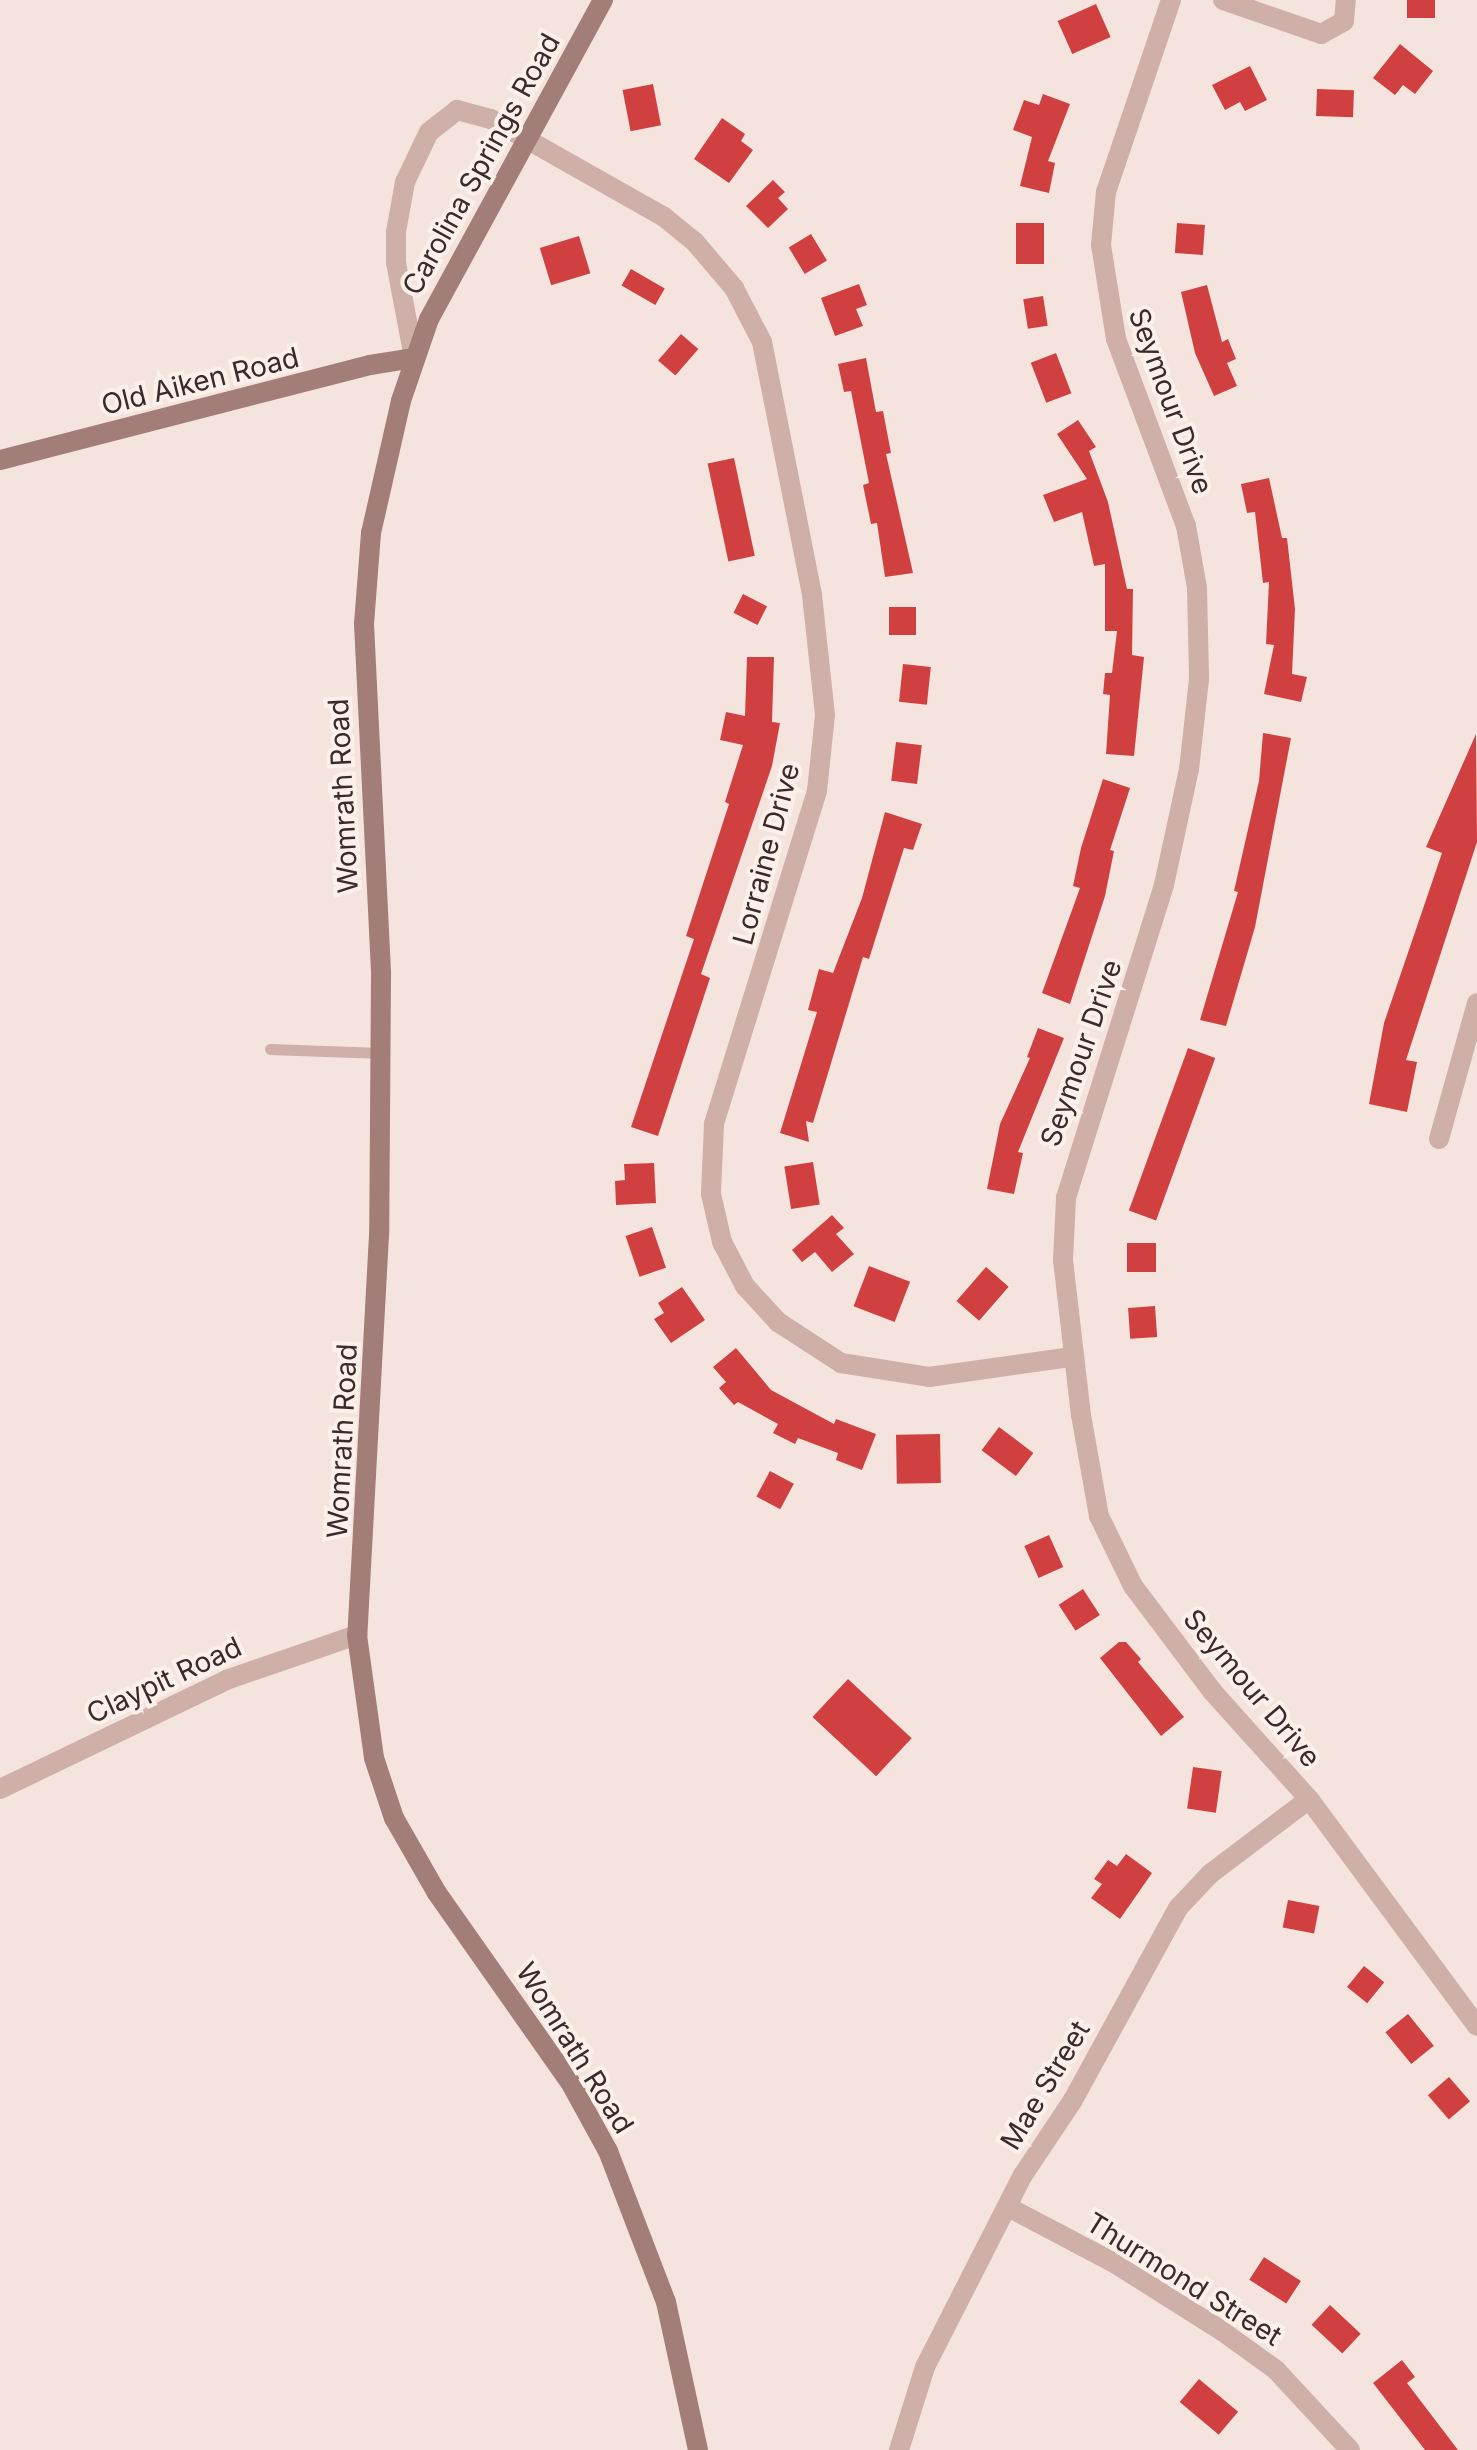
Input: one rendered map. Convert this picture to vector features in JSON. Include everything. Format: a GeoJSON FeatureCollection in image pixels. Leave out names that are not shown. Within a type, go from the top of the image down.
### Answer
{"type":"FeatureCollection","features":[{"type":"Feature","properties":{"kind":"street","name":"Carolina Springs Road"},"geometry":{"type":"LineString","coordinates":[[414,358],[448,279],[603,0]]}},
{"type":"Feature","properties":{"kind":"street","name":"Seymour Drive"},"geometry":{"type":"LineString","coordinates":[[1171,0],[1106,192],[1101,245],[1116,339],[1186,526],[1197,588],[1199,679],[1189,769],[1164,885],[1066,1198],[1063,1260],[1072,1357],[1099,1516],[1119,1564],[1212,1691],[1309,1799],[1477,2026]]}},
{"type":"Feature","properties":{"kind":"street"},"geometry":{"type":"LineString","coordinates":[[1223,0],[1321,34],[1344,21],[1346,0]]}},
{"type":"Feature","properties":{"kind":"street","name":"Lorraine Drive"},"geometry":{"type":"LineString","coordinates":[[414,358],[396,263],[396,232],[405,182],[429,132],[457,110],[491,119],[664,217],[694,241],[734,288],[762,342],[812,595],[824,673],[817,791],[714,1124],[711,1194],[732,1265],[778,1322],[822,1354],[862,1369],[929,1377],[1072,1357]]}},
{"type":"Feature","properties":{"kind":"street","name":"Old Aiken Road"},"geometry":{"type":"LineString","coordinates":[[0,460],[370,365],[414,358]]}},
{"type":"Feature","properties":{"kind":"street","name":"Womrath Road"},"geometry":{"type":"LineString","coordinates":[[414,358],[380,489],[366,578],[381,1053],[374,1374],[357,1635],[374,1758],[394,1818],[437,1893],[570,2082],[608,2151],[666,2302],[698,2450]]}},
{"type":"Feature","properties":{"kind":"street"},"geometry":{"type":"LineString","coordinates":[[1439,1139],[1477,1003]]}},
{"type":"Feature","properties":{"kind":"street","name":"Claypit Road"},"geometry":{"type":"LineString","coordinates":[[0,1789],[226,1680],[357,1635]]}},
{"type":"Feature","properties":{"kind":"street","name":"Mae Street"},"geometry":{"type":"LineString","coordinates":[[899,2450],[925,2367],[1008,2207],[1178,1908],[1210,1874],[1309,1799]]}},
{"type":"Feature","properties":{"kind":"street","name":"Thurmond Street"},"geometry":{"type":"LineString","coordinates":[[1008,2207],[1116,2264],[1222,2331],[1276,2370],[1350,2450]]}},
{"type":"Feature","properties":{"kind":"lane"},"geometry":{"type":"LineString","coordinates":[[270,1049],[381,1053]]}},
{"type":"Feature","properties":{"kind":"building"},"geometry":{"type":"Polygon","coordinates":[[[1407,0],[1435,0],[1435,18],[1407,18],[1407,0]]]}},
{"type":"Feature","properties":{"kind":"building"},"geometry":{"type":"Polygon","coordinates":[[[1096,4],[1111,37],[1072,54],[1058,21],[1096,4]]]}},
{"type":"Feature","properties":{"kind":"building"},"geometry":{"type":"Polygon","coordinates":[[[1400,44],[1433,71],[1415,94],[1403,85],[1395,95],[1373,78],[1400,44]]]}},
{"type":"Feature","properties":{"kind":"building"},"geometry":{"type":"Polygon","coordinates":[[[1250,66],[1267,100],[1245,111],[1240,102],[1225,110],[1212,85],[1250,66]]]}},
{"type":"Feature","properties":{"kind":"building"},"geometry":{"type":"Polygon","coordinates":[[[653,84],[661,125],[631,131],[623,90],[653,84]]]}},
{"type":"Feature","properties":{"kind":"building"},"geometry":{"type":"Polygon","coordinates":[[[1317,89],[1354,90],[1353,117],[1316,116],[1317,89]]]}},
{"type":"Feature","properties":{"kind":"building"},"geometry":{"type":"Polygon","coordinates":[[[1043,94],[1070,104],[1048,161],[1055,163],[1049,193],[1020,186],[1032,137],[1013,130],[1024,100],[1039,105],[1043,94]]]}},
{"type":"Feature","properties":{"kind":"building"},"geometry":{"type":"Polygon","coordinates":[[[722,118],[745,134],[741,141],[753,150],[729,183],[694,159],[722,118]]]}},
{"type":"Feature","properties":{"kind":"building"},"geometry":{"type":"Polygon","coordinates":[[[773,180],[785,192],[778,198],[788,209],[768,228],[746,206],[773,180]]]}},
{"type":"Feature","properties":{"kind":"building"},"geometry":{"type":"Polygon","coordinates":[[[1016,223],[1044,223],[1044,264],[1016,264],[1016,223]]]}},
{"type":"Feature","properties":{"kind":"building"},"geometry":{"type":"Polygon","coordinates":[[[1177,223],[1205,225],[1203,255],[1175,253],[1177,223]]]}},
{"type":"Feature","properties":{"kind":"building"},"geometry":{"type":"Polygon","coordinates":[[[811,234],[827,261],[805,274],[789,247],[811,234]]]}},
{"type":"Feature","properties":{"kind":"building"},"geometry":{"type":"Polygon","coordinates":[[[579,236],[590,273],[551,285],[540,248],[579,236]]]}},
{"type":"Feature","properties":{"kind":"building"},"geometry":{"type":"Polygon","coordinates":[[[631,269],[665,289],[655,305],[622,285],[631,269]]]}},
{"type":"Feature","properties":{"kind":"building"},"geometry":{"type":"Polygon","coordinates":[[[859,284],[867,305],[856,309],[863,326],[835,336],[821,298],[859,284]]]}},
{"type":"Feature","properties":{"kind":"building"},"geometry":{"type":"Polygon","coordinates":[[[1207,285],[1222,342],[1228,339],[1236,359],[1227,363],[1237,386],[1214,396],[1195,353],[1181,292],[1207,285]]]}},
{"type":"Feature","properties":{"kind":"building"},"geometry":{"type":"Polygon","coordinates":[[[1043,296],[1048,326],[1028,329],[1023,299],[1043,296]]]}},
{"type":"Feature","properties":{"kind":"building"},"geometry":{"type":"Polygon","coordinates":[[[681,334],[698,349],[675,376],[658,360],[681,334]]]}},
{"type":"Feature","properties":{"kind":"building"},"geometry":{"type":"Polygon","coordinates":[[[1056,353],[1071,393],[1046,403],[1031,363],[1056,353]]]}},
{"type":"Feature","properties":{"kind":"building"},"geometry":{"type":"Polygon","coordinates":[[[866,358],[876,412],[883,411],[891,453],[886,454],[913,573],[885,577],[877,523],[871,524],[863,485],[869,483],[851,391],[844,392],[838,364],[866,358]]]}},
{"type":"Feature","properties":{"kind":"building"},"geometry":{"type":"Polygon","coordinates":[[[1078,420],[1096,447],[1089,451],[1108,502],[1127,589],[1133,589],[1132,655],[1144,657],[1134,756],[1106,754],[1110,695],[1103,694],[1105,673],[1112,673],[1117,631],[1105,631],[1105,564],[1094,566],[1082,512],[1054,522],[1043,495],[1087,479],[1057,434],[1078,420]]]}},
{"type":"Feature","properties":{"kind":"building"},"geometry":{"type":"Polygon","coordinates":[[[734,458],[755,556],[728,561],[708,464],[734,458]]]}},
{"type":"Feature","properties":{"kind":"building"},"geometry":{"type":"Polygon","coordinates":[[[1269,478],[1282,538],[1287,538],[1295,609],[1292,674],[1307,677],[1301,702],[1264,694],[1274,645],[1266,644],[1269,582],[1263,583],[1255,512],[1247,513],[1241,484],[1269,478]]]}},
{"type":"Feature","properties":{"kind":"building"},"geometry":{"type":"Polygon","coordinates":[[[743,594],[767,606],[758,625],[733,613],[743,594]]]}},
{"type":"Feature","properties":{"kind":"building"},"geometry":{"type":"Polygon","coordinates":[[[889,607],[916,607],[916,635],[889,635],[889,607]]]}},
{"type":"Feature","properties":{"kind":"building"},"geometry":{"type":"Polygon","coordinates":[[[747,657],[774,657],[772,722],[780,723],[772,766],[701,974],[710,978],[658,1136],[631,1127],[694,939],[686,936],[729,804],[725,802],[743,745],[720,740],[726,712],[745,716],[747,657]]]}},
{"type":"Feature","properties":{"kind":"building"},"geometry":{"type":"Polygon","coordinates":[[[903,664],[931,667],[927,705],[899,702],[903,664]]]}},
{"type":"Feature","properties":{"kind":"building"},"geometry":{"type":"Polygon","coordinates":[[[1263,733],[1291,738],[1255,927],[1226,1026],[1200,1020],[1238,892],[1234,891],[1259,781],[1263,733]]]}},
{"type":"Feature","properties":{"kind":"building"},"geometry":{"type":"Polygon","coordinates":[[[1476,734],[1477,842],[1406,1060],[1417,1062],[1407,1112],[1369,1104],[1384,1023],[1442,853],[1426,847],[1476,734]]]}},
{"type":"Feature","properties":{"kind":"building"},"geometry":{"type":"Polygon","coordinates":[[[896,742],[922,745],[917,784],[891,781],[896,742]]]}},
{"type":"Feature","properties":{"kind":"building"},"geometry":{"type":"Polygon","coordinates":[[[1103,779],[1130,788],[1110,850],[1114,851],[1105,896],[1070,1004],[1042,993],[1080,888],[1073,886],[1081,848],[1103,779]]]}},
{"type":"Feature","properties":{"kind":"building"},"geometry":{"type":"Polygon","coordinates":[[[885,812],[922,824],[913,850],[904,848],[869,959],[863,957],[813,1123],[806,1121],[809,1142],[780,1133],[817,1012],[808,1010],[819,969],[833,973],[862,898],[885,812]]]}},
{"type":"Feature","properties":{"kind":"building"},"geometry":{"type":"Polygon","coordinates":[[[1038,1028],[1064,1038],[1018,1152],[1023,1153],[1014,1194],[987,1189],[1000,1124],[1030,1058],[1027,1057],[1038,1028]]]}},
{"type":"Feature","properties":{"kind":"building"},"geometry":{"type":"Polygon","coordinates":[[[1188,1048],[1215,1058],[1156,1220],[1129,1211],[1188,1048]]]}},
{"type":"Feature","properties":{"kind":"building"},"geometry":{"type":"Polygon","coordinates":[[[813,1162],[820,1204],[791,1209],[784,1167],[813,1162]]]}},
{"type":"Feature","properties":{"kind":"building"},"geometry":{"type":"Polygon","coordinates":[[[654,1163],[656,1203],[616,1205],[615,1181],[625,1180],[624,1164],[654,1163]]]}},
{"type":"Feature","properties":{"kind":"building"},"geometry":{"type":"Polygon","coordinates":[[[832,1215],[844,1228],[836,1234],[854,1254],[832,1272],[815,1252],[802,1262],[792,1250],[832,1215]]]}},
{"type":"Feature","properties":{"kind":"building"},"geometry":{"type":"Polygon","coordinates":[[[652,1227],[666,1268],[640,1277],[626,1236],[652,1227]]]}},
{"type":"Feature","properties":{"kind":"building"},"geometry":{"type":"Polygon","coordinates":[[[1127,1243],[1156,1243],[1156,1272],[1127,1272],[1127,1243]]]}},
{"type":"Feature","properties":{"kind":"building"},"geometry":{"type":"Polygon","coordinates":[[[869,1266],[910,1282],[895,1322],[854,1306],[869,1266]]]}},
{"type":"Feature","properties":{"kind":"building"},"geometry":{"type":"Polygon","coordinates":[[[986,1267],[1009,1287],[979,1321],[956,1301],[986,1267]]]}},
{"type":"Feature","properties":{"kind":"building"},"geometry":{"type":"Polygon","coordinates":[[[682,1287],[705,1320],[671,1343],[654,1319],[664,1313],[658,1303],[682,1287]]]}},
{"type":"Feature","properties":{"kind":"building"},"geometry":{"type":"Polygon","coordinates":[[[1155,1306],[1157,1337],[1130,1339],[1128,1308],[1155,1306]]]}},
{"type":"Feature","properties":{"kind":"building"},"geometry":{"type":"Polygon","coordinates":[[[736,1348],[771,1390],[834,1424],[836,1419],[876,1434],[862,1470],[836,1460],[838,1453],[798,1438],[795,1444],[773,1433],[778,1424],[738,1402],[734,1405],[719,1388],[726,1382],[713,1367],[736,1348]]]}},
{"type":"Feature","properties":{"kind":"building"},"geometry":{"type":"Polygon","coordinates":[[[999,1427],[1033,1453],[1016,1476],[982,1450],[999,1427]]]}},
{"type":"Feature","properties":{"kind":"building"},"geometry":{"type":"Polygon","coordinates":[[[940,1434],[941,1483],[897,1484],[896,1435],[940,1434]]]}},
{"type":"Feature","properties":{"kind":"building"},"geometry":{"type":"Polygon","coordinates":[[[770,1471],[794,1484],[780,1509],[756,1497],[770,1471]]]}},
{"type":"Feature","properties":{"kind":"building"},"geometry":{"type":"Polygon","coordinates":[[[1049,1535],[1063,1567],[1039,1578],[1024,1546],[1049,1535]]]}},
{"type":"Feature","properties":{"kind":"building"},"geometry":{"type":"Polygon","coordinates":[[[1083,1589],[1100,1615],[1076,1631],[1059,1605],[1083,1589]]]}},
{"type":"Feature","properties":{"kind":"building"},"geometry":{"type":"Polygon","coordinates":[[[1119,1642],[1126,1642],[1141,1659],[1138,1662],[1184,1717],[1161,1736],[1100,1658],[1119,1642]]]}},
{"type":"Feature","properties":{"kind":"building"},"geometry":{"type":"Polygon","coordinates":[[[848,1679],[912,1738],[876,1776],[813,1717],[848,1679]]]}},
{"type":"Feature","properties":{"kind":"building"},"geometry":{"type":"Polygon","coordinates":[[[1193,1767],[1222,1771],[1216,1813],[1187,1809],[1193,1767]]]}},
{"type":"Feature","properties":{"kind":"building"},"geometry":{"type":"Polygon","coordinates":[[[1126,1854],[1152,1873],[1120,1919],[1091,1898],[1102,1884],[1094,1879],[1108,1860],[1117,1866],[1126,1854]]]}},
{"type":"Feature","properties":{"kind":"building"},"geometry":{"type":"Polygon","coordinates":[[[1288,1900],[1319,1906],[1314,1934],[1283,1927],[1288,1900]]]}},
{"type":"Feature","properties":{"kind":"building"},"geometry":{"type":"Polygon","coordinates":[[[1364,1966],[1384,1982],[1367,2003],[1347,1987],[1364,1966]]]}},
{"type":"Feature","properties":{"kind":"building"},"geometry":{"type":"Polygon","coordinates":[[[1408,2014],[1434,2046],[1411,2064],[1385,2032],[1408,2014]]]}},
{"type":"Feature","properties":{"kind":"building"},"geometry":{"type":"Polygon","coordinates":[[[1449,2077],[1470,2101],[1449,2120],[1428,2095],[1449,2077]]]}},
{"type":"Feature","properties":{"kind":"building"},"geometry":{"type":"Polygon","coordinates":[[[1264,2257],[1301,2281],[1286,2304],[1249,2280],[1264,2257]]]}},
{"type":"Feature","properties":{"kind":"building"},"geometry":{"type":"Polygon","coordinates":[[[1330,2305],[1361,2334],[1342,2353],[1312,2325],[1330,2305]]]}},
{"type":"Feature","properties":{"kind":"building"},"geometry":{"type":"Polygon","coordinates":[[[1402,2360],[1415,2377],[1407,2383],[1458,2450],[1425,2450],[1373,2383],[1402,2360]]]}},
{"type":"Feature","properties":{"kind":"building"},"geometry":{"type":"Polygon","coordinates":[[[1199,2379],[1238,2412],[1219,2435],[1180,2402],[1199,2379]]]}}]}
